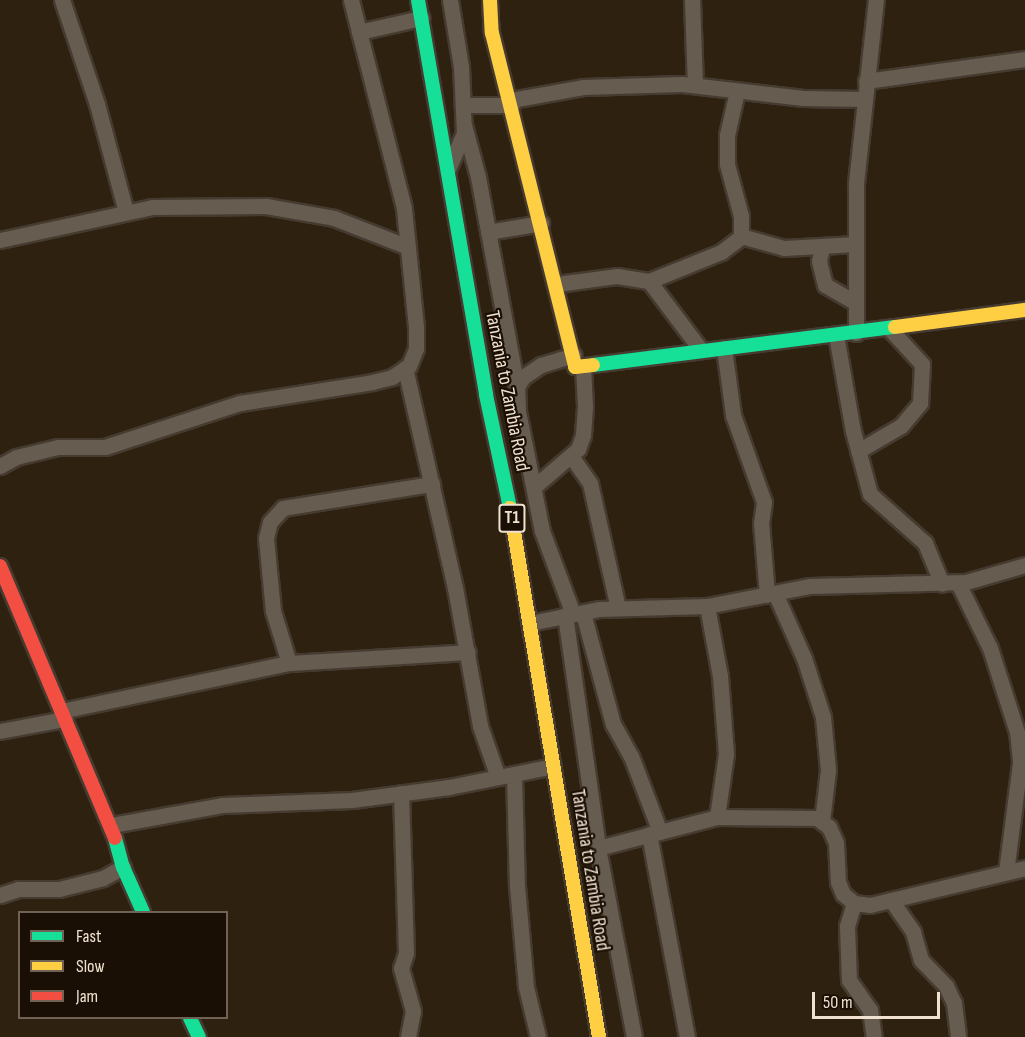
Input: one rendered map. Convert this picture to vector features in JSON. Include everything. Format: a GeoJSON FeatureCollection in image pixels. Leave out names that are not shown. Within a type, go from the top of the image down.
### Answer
{"type":"FeatureCollection","features":[{"type":"Feature","properties":{"kind":"main road","name":"Tanzania to Zambia Road"},"geometry":{"type":"LineString","coordinates":[[418,0],[530,623],[599,1037]]}},
{"type":"Feature","properties":{"kind":"main road"},"geometry":{"type":"LineString","coordinates":[[490,0],[492,33],[578,361],[856,333],[1025,310]]}},
{"type":"Feature","properties":{"kind":"main road"},"geometry":{"type":"LineString","coordinates":[[0,566],[112,825],[123,867],[143,911]]}},
{"type":"Feature","properties":{"kind":"main road"},"geometry":{"type":"LineString","coordinates":[[191,1019],[199,1037]]}},
{"type":"Feature","properties":{"kind":"street"},"geometry":{"type":"LineString","coordinates":[[62,0],[97,104],[126,212]]}},
{"type":"Feature","properties":{"kind":"street"},"geometry":{"type":"LineString","coordinates":[[0,466],[16,457],[58,447],[105,447],[240,403],[372,382],[405,368],[416,349],[404,208],[351,0]]}},
{"type":"Feature","properties":{"kind":"street"},"geometry":{"type":"LineString","coordinates":[[447,171],[461,147],[464,125],[464,105],[450,0]]}},
{"type":"Feature","properties":{"kind":"street"},"geometry":{"type":"LineString","coordinates":[[692,0],[695,85]]}},
{"type":"Feature","properties":{"kind":"street"},"geometry":{"type":"LineString","coordinates":[[856,333],[856,183],[876,0]]}},
{"type":"Feature","properties":{"kind":"street"},"geometry":{"type":"LineString","coordinates":[[359,32],[421,18]]}},
{"type":"Feature","properties":{"kind":"street"},"geometry":{"type":"LineString","coordinates":[[866,81],[1025,59]]}},
{"type":"Feature","properties":{"kind":"street"},"geometry":{"type":"LineString","coordinates":[[464,105],[512,103],[583,87],[695,85],[736,91],[864,99]]}},
{"type":"Feature","properties":{"kind":"street"},"geometry":{"type":"LineString","coordinates":[[736,91],[727,135],[727,164],[741,216],[741,236]]}},
{"type":"Feature","properties":{"kind":"street"},"geometry":{"type":"LineString","coordinates":[[464,125],[488,232],[517,387],[518,411],[535,486],[542,531],[613,724],[631,756],[655,833],[687,1037]]}},
{"type":"Feature","properties":{"kind":"street"},"geometry":{"type":"LineString","coordinates":[[0,240],[152,207],[266,206],[334,218],[408,247]]}},
{"type":"Feature","properties":{"kind":"street"},"geometry":{"type":"LineString","coordinates":[[488,232],[541,223]]}},
{"type":"Feature","properties":{"kind":"street"},"geometry":{"type":"LineString","coordinates":[[741,236],[784,248],[822,248],[856,244]]}},
{"type":"Feature","properties":{"kind":"street"},"geometry":{"type":"LineString","coordinates":[[557,284],[617,276],[649,281],[721,252],[741,236]]}},
{"type":"Feature","properties":{"kind":"street"},"geometry":{"type":"LineString","coordinates":[[822,248],[819,261],[825,285],[856,303]]}},
{"type":"Feature","properties":{"kind":"street"},"geometry":{"type":"LineString","coordinates":[[649,281],[701,350]]}},
{"type":"Feature","properties":{"kind":"street"},"geometry":{"type":"LineString","coordinates":[[858,451],[901,426],[920,403],[922,364],[889,328]]}},
{"type":"Feature","properties":{"kind":"street"},"geometry":{"type":"LineString","coordinates":[[836,335],[858,451],[870,494],[926,543],[942,584]]}},
{"type":"Feature","properties":{"kind":"street"},"geometry":{"type":"LineString","coordinates":[[724,348],[733,415],[764,502],[760,524],[771,594],[804,658],[823,717],[828,770],[822,821]]}},
{"type":"Feature","properties":{"kind":"street"},"geometry":{"type":"LineString","coordinates":[[517,387],[523,377],[541,365],[578,361],[583,435],[571,456],[535,486]]}},
{"type":"Feature","properties":{"kind":"street"},"geometry":{"type":"LineString","coordinates":[[405,368],[468,652],[480,726],[498,777]]}},
{"type":"Feature","properties":{"kind":"street"},"geometry":{"type":"LineString","coordinates":[[571,456],[590,483],[618,608]]}},
{"type":"Feature","properties":{"kind":"street"},"geometry":{"type":"LineString","coordinates":[[289,663],[273,611],[266,538],[270,522],[283,508],[432,484]]}},
{"type":"Feature","properties":{"kind":"street"},"geometry":{"type":"LineString","coordinates":[[530,623],[618,608],[707,606],[844,583],[958,583],[1025,565]]}},
{"type":"Feature","properties":{"kind":"street"},"geometry":{"type":"LineString","coordinates":[[958,583],[990,648],[1021,731],[1020,763],[1006,872]]}},
{"type":"Feature","properties":{"kind":"street"},"geometry":{"type":"LineString","coordinates":[[707,606],[720,676],[726,754],[717,817]]}},
{"type":"Feature","properties":{"kind":"street"},"geometry":{"type":"LineString","coordinates":[[574,614],[598,848],[634,1037]]}},
{"type":"Feature","properties":{"kind":"street"},"geometry":{"type":"LineString","coordinates":[[0,731],[289,663],[468,652]]}},
{"type":"Feature","properties":{"kind":"street"},"geometry":{"type":"LineString","coordinates":[[112,825],[224,806],[352,800],[553,766]]}},
{"type":"Feature","properties":{"kind":"street"},"geometry":{"type":"LineString","coordinates":[[514,774],[517,886],[526,987],[538,1037]]}},
{"type":"Feature","properties":{"kind":"street"},"geometry":{"type":"LineString","coordinates":[[401,793],[406,953],[401,968],[414,1011],[408,1037]]}},
{"type":"Feature","properties":{"kind":"street"},"geometry":{"type":"LineString","coordinates":[[598,848],[717,817],[799,815],[822,821],[829,827],[836,843],[838,882],[854,903]]}},
{"type":"Feature","properties":{"kind":"street"},"geometry":{"type":"LineString","coordinates":[[0,895],[18,889],[59,890],[103,878],[123,867]]}},
{"type":"Feature","properties":{"kind":"street"},"geometry":{"type":"LineString","coordinates":[[854,903],[891,900],[1025,868]]}},
{"type":"Feature","properties":{"kind":"street"},"geometry":{"type":"LineString","coordinates":[[891,900],[913,932],[921,960],[946,986],[954,1003],[958,1037]]}},
{"type":"Feature","properties":{"kind":"street"},"geometry":{"type":"LineString","coordinates":[[854,903],[848,927],[849,980],[870,1010],[874,1037]]}},
{"type":"Feature","properties":{"kind":"traffic: fast"},"geometry":{"type":"LineString","coordinates":[[418,0],[486,395],[510,508]]}},
{"type":"Feature","properties":{"kind":"traffic: fast"},"geometry":{"type":"LineString","coordinates":[[593,365],[895,327]]}},
{"type":"Feature","properties":{"kind":"traffic: fast"},"geometry":{"type":"LineString","coordinates":[[115,838],[123,867],[143,911]]}},
{"type":"Feature","properties":{"kind":"traffic: fast"},"geometry":{"type":"LineString","coordinates":[[190,1019],[199,1037]]}},
{"type":"Feature","properties":{"kind":"traffic: slow"},"geometry":{"type":"LineString","coordinates":[[490,0],[492,33],[575,367],[593,365]]}},
{"type":"Feature","properties":{"kind":"traffic: slow"},"geometry":{"type":"LineString","coordinates":[[895,327],[1025,310]]}},
{"type":"Feature","properties":{"kind":"traffic: slow"},"geometry":{"type":"LineString","coordinates":[[510,508],[599,1037]]}},
{"type":"Feature","properties":{"kind":"traffic: jam"},"geometry":{"type":"LineString","coordinates":[[0,566],[115,838]]}}]}
